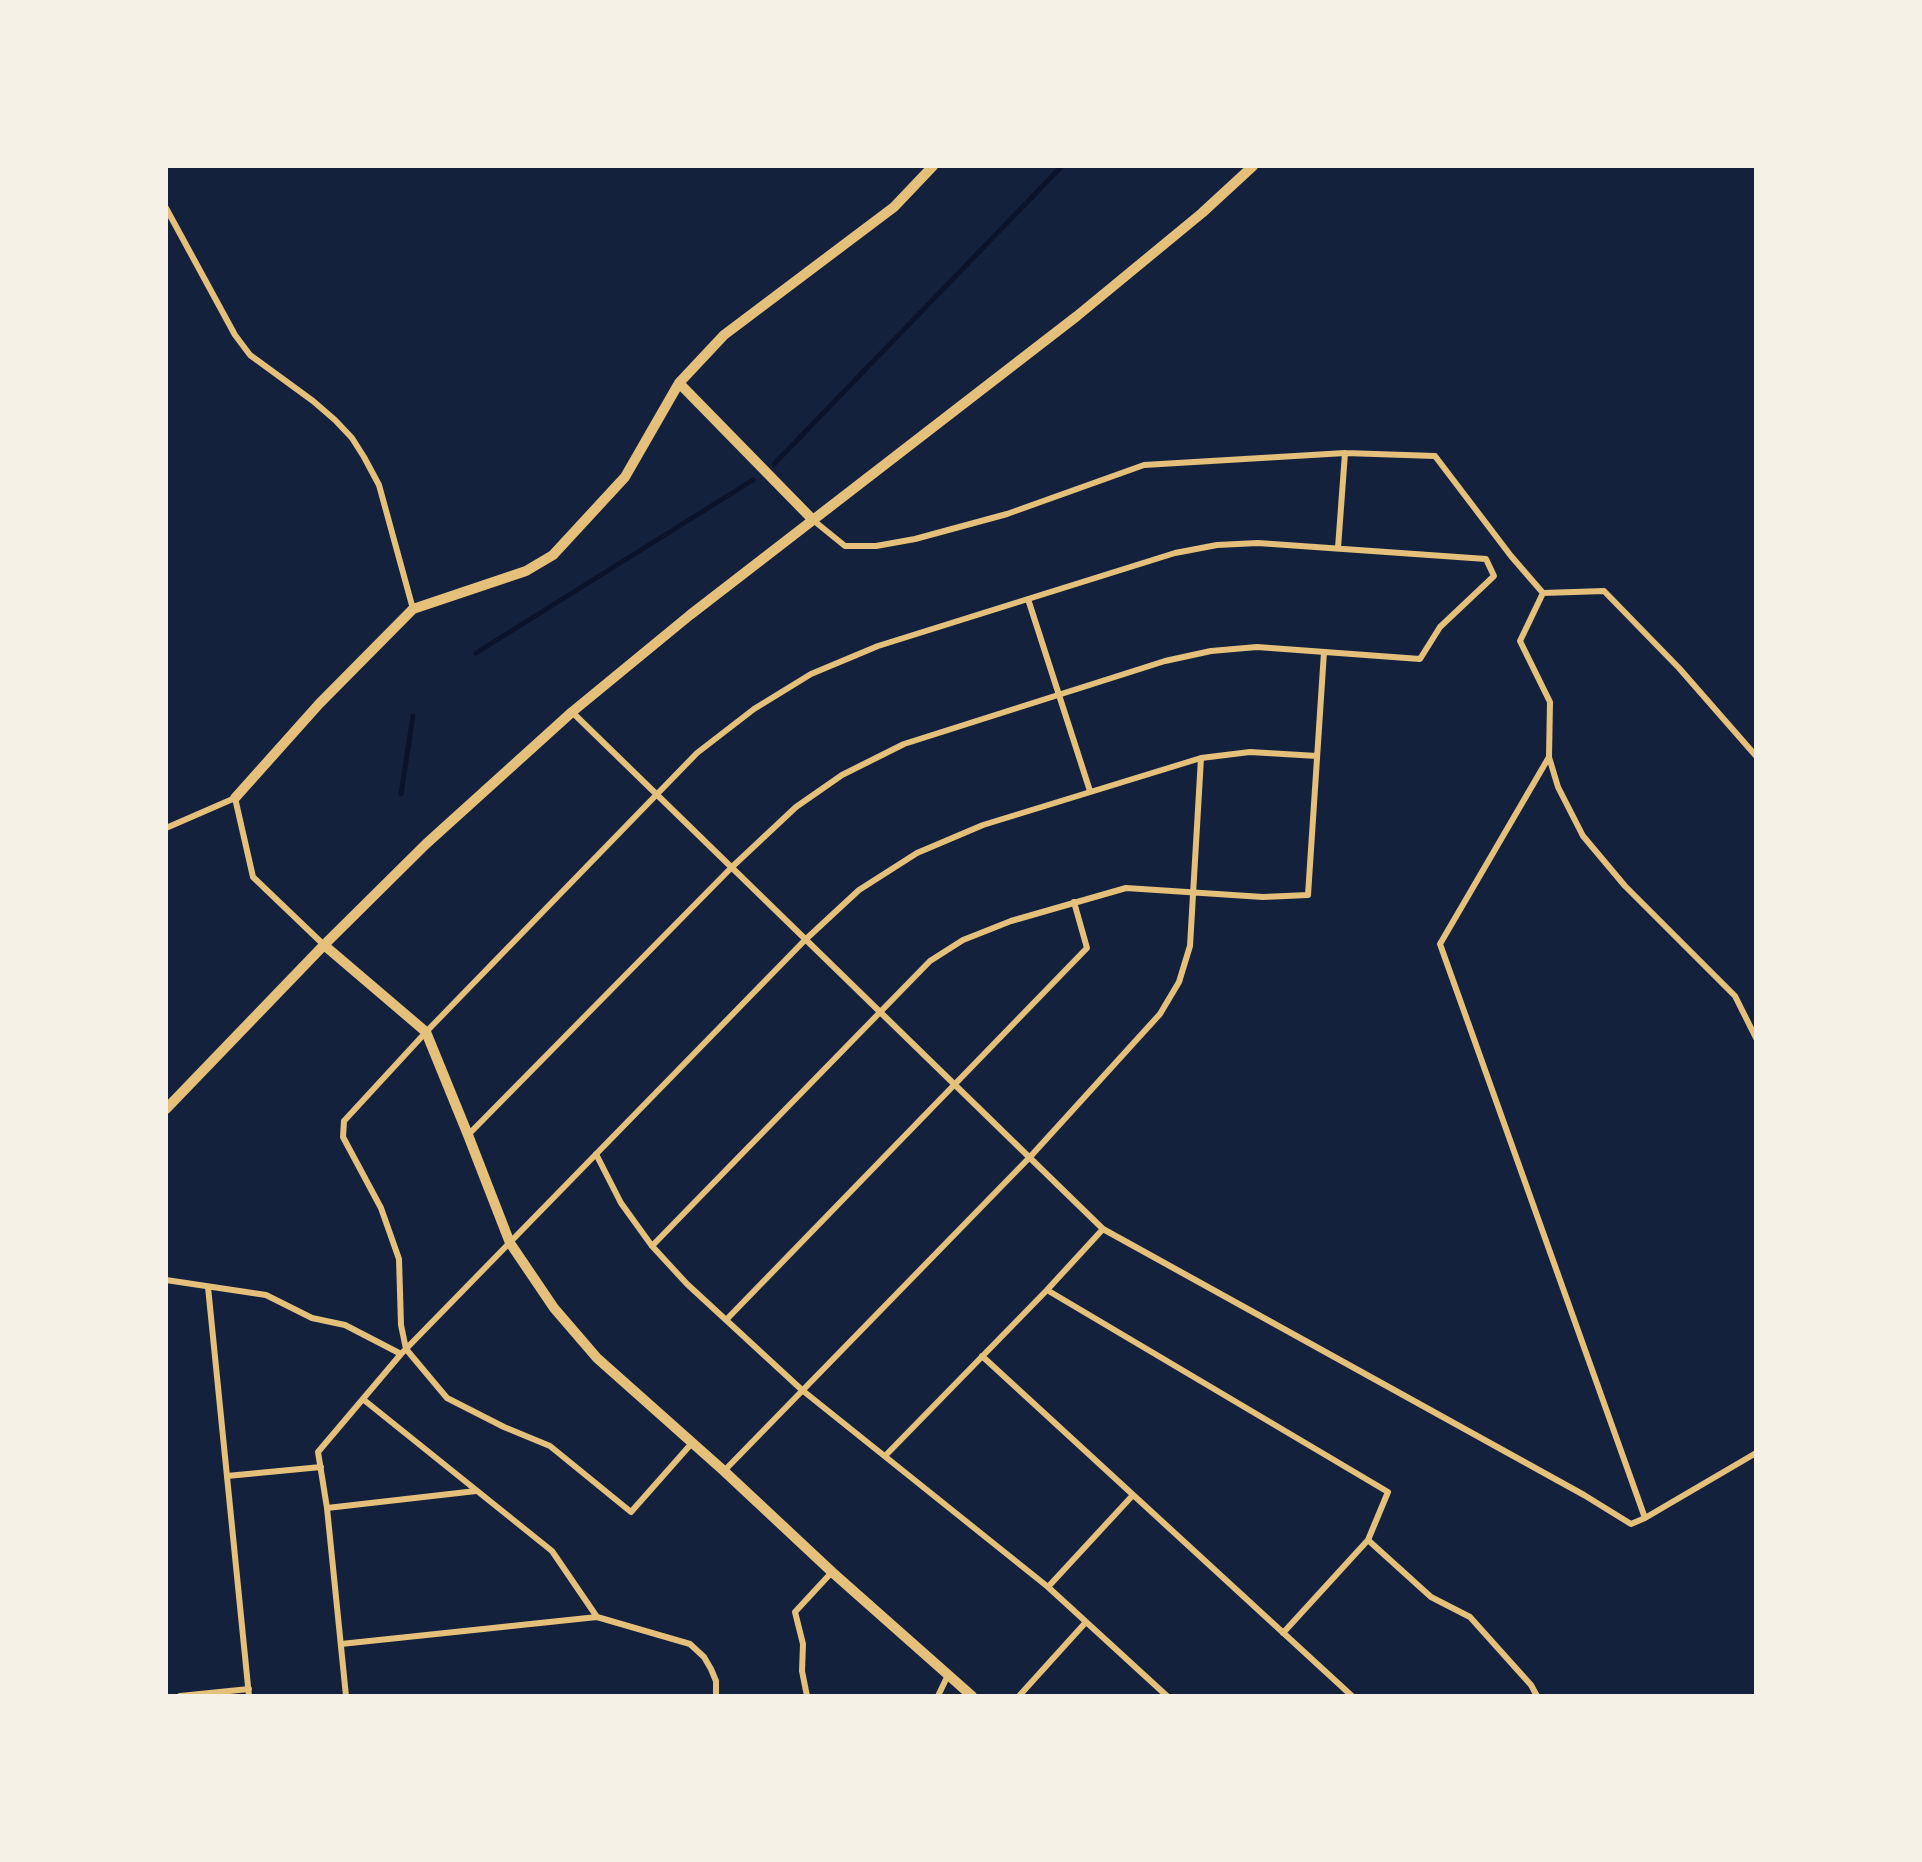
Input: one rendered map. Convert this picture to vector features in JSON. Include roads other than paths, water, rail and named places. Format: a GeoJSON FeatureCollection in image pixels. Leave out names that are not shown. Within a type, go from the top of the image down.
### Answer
{"type":"FeatureCollection","features":[{"type":"Feature","properties":{"kind":"street"},"geometry":{"type":"LineString","coordinates":[[166,828],[235,798],[318,704],[413,609],[526,571],[553,555],[625,477],[679,383],[724,335],[894,207],[933,166]]}},
{"type":"Feature","properties":{"kind":"street"},"geometry":{"type":"LineString","coordinates":[[166,1109],[324,945],[426,844],[572,711],[690,615],[1077,316],[1202,213],[1252,166]]}},
{"type":"Feature","properties":{"kind":"street"},"geometry":{"type":"LineString","coordinates":[[166,208],[235,335],[250,355],[335,420],[352,438],[364,457],[379,485],[413,609]]}},
{"type":"Feature","properties":{"kind":"street"},"geometry":{"type":"LineString","coordinates":[[679,383],[813,520],[844,546],[876,546],[924,537],[1007,514],[1144,465],[1345,453],[1435,456],[1511,556],[1543,593]]}},
{"type":"Feature","properties":{"kind":"street"},"geometry":{"type":"LineString","coordinates":[[1338,548],[1345,453]]}},
{"type":"Feature","properties":{"kind":"street"},"geometry":{"type":"LineString","coordinates":[[404,1352],[399,1259],[381,1208],[343,1137],[344,1121],[426,1032],[698,753],[754,709],[811,674],[878,646],[1175,552],[1217,545],[1258,543],[1486,559],[1494,576],[1440,627],[1420,658],[1257,647],[1211,651],[1165,661],[904,744],[842,775],[796,807],[732,867],[468,1135]]}},
{"type":"Feature","properties":{"kind":"street"},"geometry":{"type":"LineString","coordinates":[[1543,593],[1604,591],[1679,668],[1755,756]]}},
{"type":"Feature","properties":{"kind":"street"},"geometry":{"type":"LineString","coordinates":[[1543,593],[1520,641],[1550,702],[1550,757],[1558,787],[1583,836],[1624,886],[1735,996],[1755,1038]]}},
{"type":"Feature","properties":{"kind":"street"},"geometry":{"type":"LineString","coordinates":[[1028,598],[1089,791]]}},
{"type":"Feature","properties":{"kind":"street"},"geometry":{"type":"LineString","coordinates":[[652,1246],[930,962],[963,940],[1011,921],[1126,888],[1263,897],[1308,895],[1324,652]]}},
{"type":"Feature","properties":{"kind":"street"},"geometry":{"type":"LineString","coordinates":[[572,711],[1102,1229],[1584,1495],[1631,1524],[1755,1453]]}},
{"type":"Feature","properties":{"kind":"street"},"geometry":{"type":"LineString","coordinates":[[346,1695],[327,1508],[318,1452],[404,1352],[805,940],[859,890],[917,853],[982,825],[1201,758],[1250,752],[1317,756]]}},
{"type":"Feature","properties":{"kind":"street"},"geometry":{"type":"LineString","coordinates":[[1550,757],[1440,945],[1645,1518]]}},
{"type":"Feature","properties":{"kind":"street"},"geometry":{"type":"LineString","coordinates":[[724,1471],[1030,1157],[1160,1014],[1179,982],[1190,946],[1201,758]]}},
{"type":"Feature","properties":{"kind":"street"},"geometry":{"type":"LineString","coordinates":[[235,798],[253,877],[324,945],[426,1032],[510,1243],[554,1308],[597,1358],[724,1471],[832,1572],[972,1695]]}},
{"type":"Feature","properties":{"kind":"street"},"geometry":{"type":"LineString","coordinates":[[726,1320],[1088,948],[1074,902]]}},
{"type":"Feature","properties":{"kind":"street"},"geometry":{"type":"LineString","coordinates":[[596,1154],[621,1203],[652,1246],[687,1284],[802,1390],[1048,1587],[1167,1695]]}},
{"type":"Feature","properties":{"kind":"street"},"geometry":{"type":"LineString","coordinates":[[885,1456],[1047,1290],[1102,1229]]}},
{"type":"Feature","properties":{"kind":"street"},"geometry":{"type":"LineString","coordinates":[[166,1280],[266,1295],[312,1318],[345,1325],[404,1352],[447,1398],[550,1446],[631,1512],[692,1443]]}},
{"type":"Feature","properties":{"kind":"street"},"geometry":{"type":"LineString","coordinates":[[180,1695],[249,1692],[208,1287]]}},
{"type":"Feature","properties":{"kind":"street"},"geometry":{"type":"LineString","coordinates":[[1047,1290],[1388,1492],[1368,1540],[1283,1633]]}},
{"type":"Feature","properties":{"kind":"street"},"geometry":{"type":"LineString","coordinates":[[982,1356],[1352,1695]]}},
{"type":"Feature","properties":{"kind":"street"},"geometry":{"type":"LineString","coordinates":[[364,1400],[552,1551],[597,1617]]}},
{"type":"Feature","properties":{"kind":"street"},"geometry":{"type":"LineString","coordinates":[[227,1476],[321,1467]]}},
{"type":"Feature","properties":{"kind":"street"},"geometry":{"type":"LineString","coordinates":[[327,1508],[476,1491]]}},
{"type":"Feature","properties":{"kind":"street"},"geometry":{"type":"LineString","coordinates":[[1048,1587],[1133,1495]]}},
{"type":"Feature","properties":{"kind":"street"},"geometry":{"type":"LineString","coordinates":[[1368,1540],[1431,1597],[1470,1617],[1537,1695]]}},
{"type":"Feature","properties":{"kind":"street"},"geometry":{"type":"LineString","coordinates":[[807,1695],[802,1671],[803,1644],[795,1612],[832,1572]]}},
{"type":"Feature","properties":{"kind":"street"},"geometry":{"type":"LineString","coordinates":[[341,1644],[597,1617],[690,1644],[704,1657],[711,1669],[716,1681],[716,1695]]}},
{"type":"Feature","properties":{"kind":"street"},"geometry":{"type":"LineString","coordinates":[[1019,1695],[1086,1622]]}},
{"type":"Feature","properties":{"kind":"street"},"geometry":{"type":"LineString","coordinates":[[938,1695],[948,1676]]}},
{"type":"Feature","properties":{"kind":"waterway"},"geometry":{"type":"LineString","coordinates":[[774,464],[1062,166]]}},
{"type":"Feature","properties":{"kind":"waterway"},"geometry":{"type":"LineString","coordinates":[[476,653],[753,480]]}},
{"type":"Feature","properties":{"kind":"waterway"},"geometry":{"type":"LineString","coordinates":[[401,794],[413,716]]}}]}
